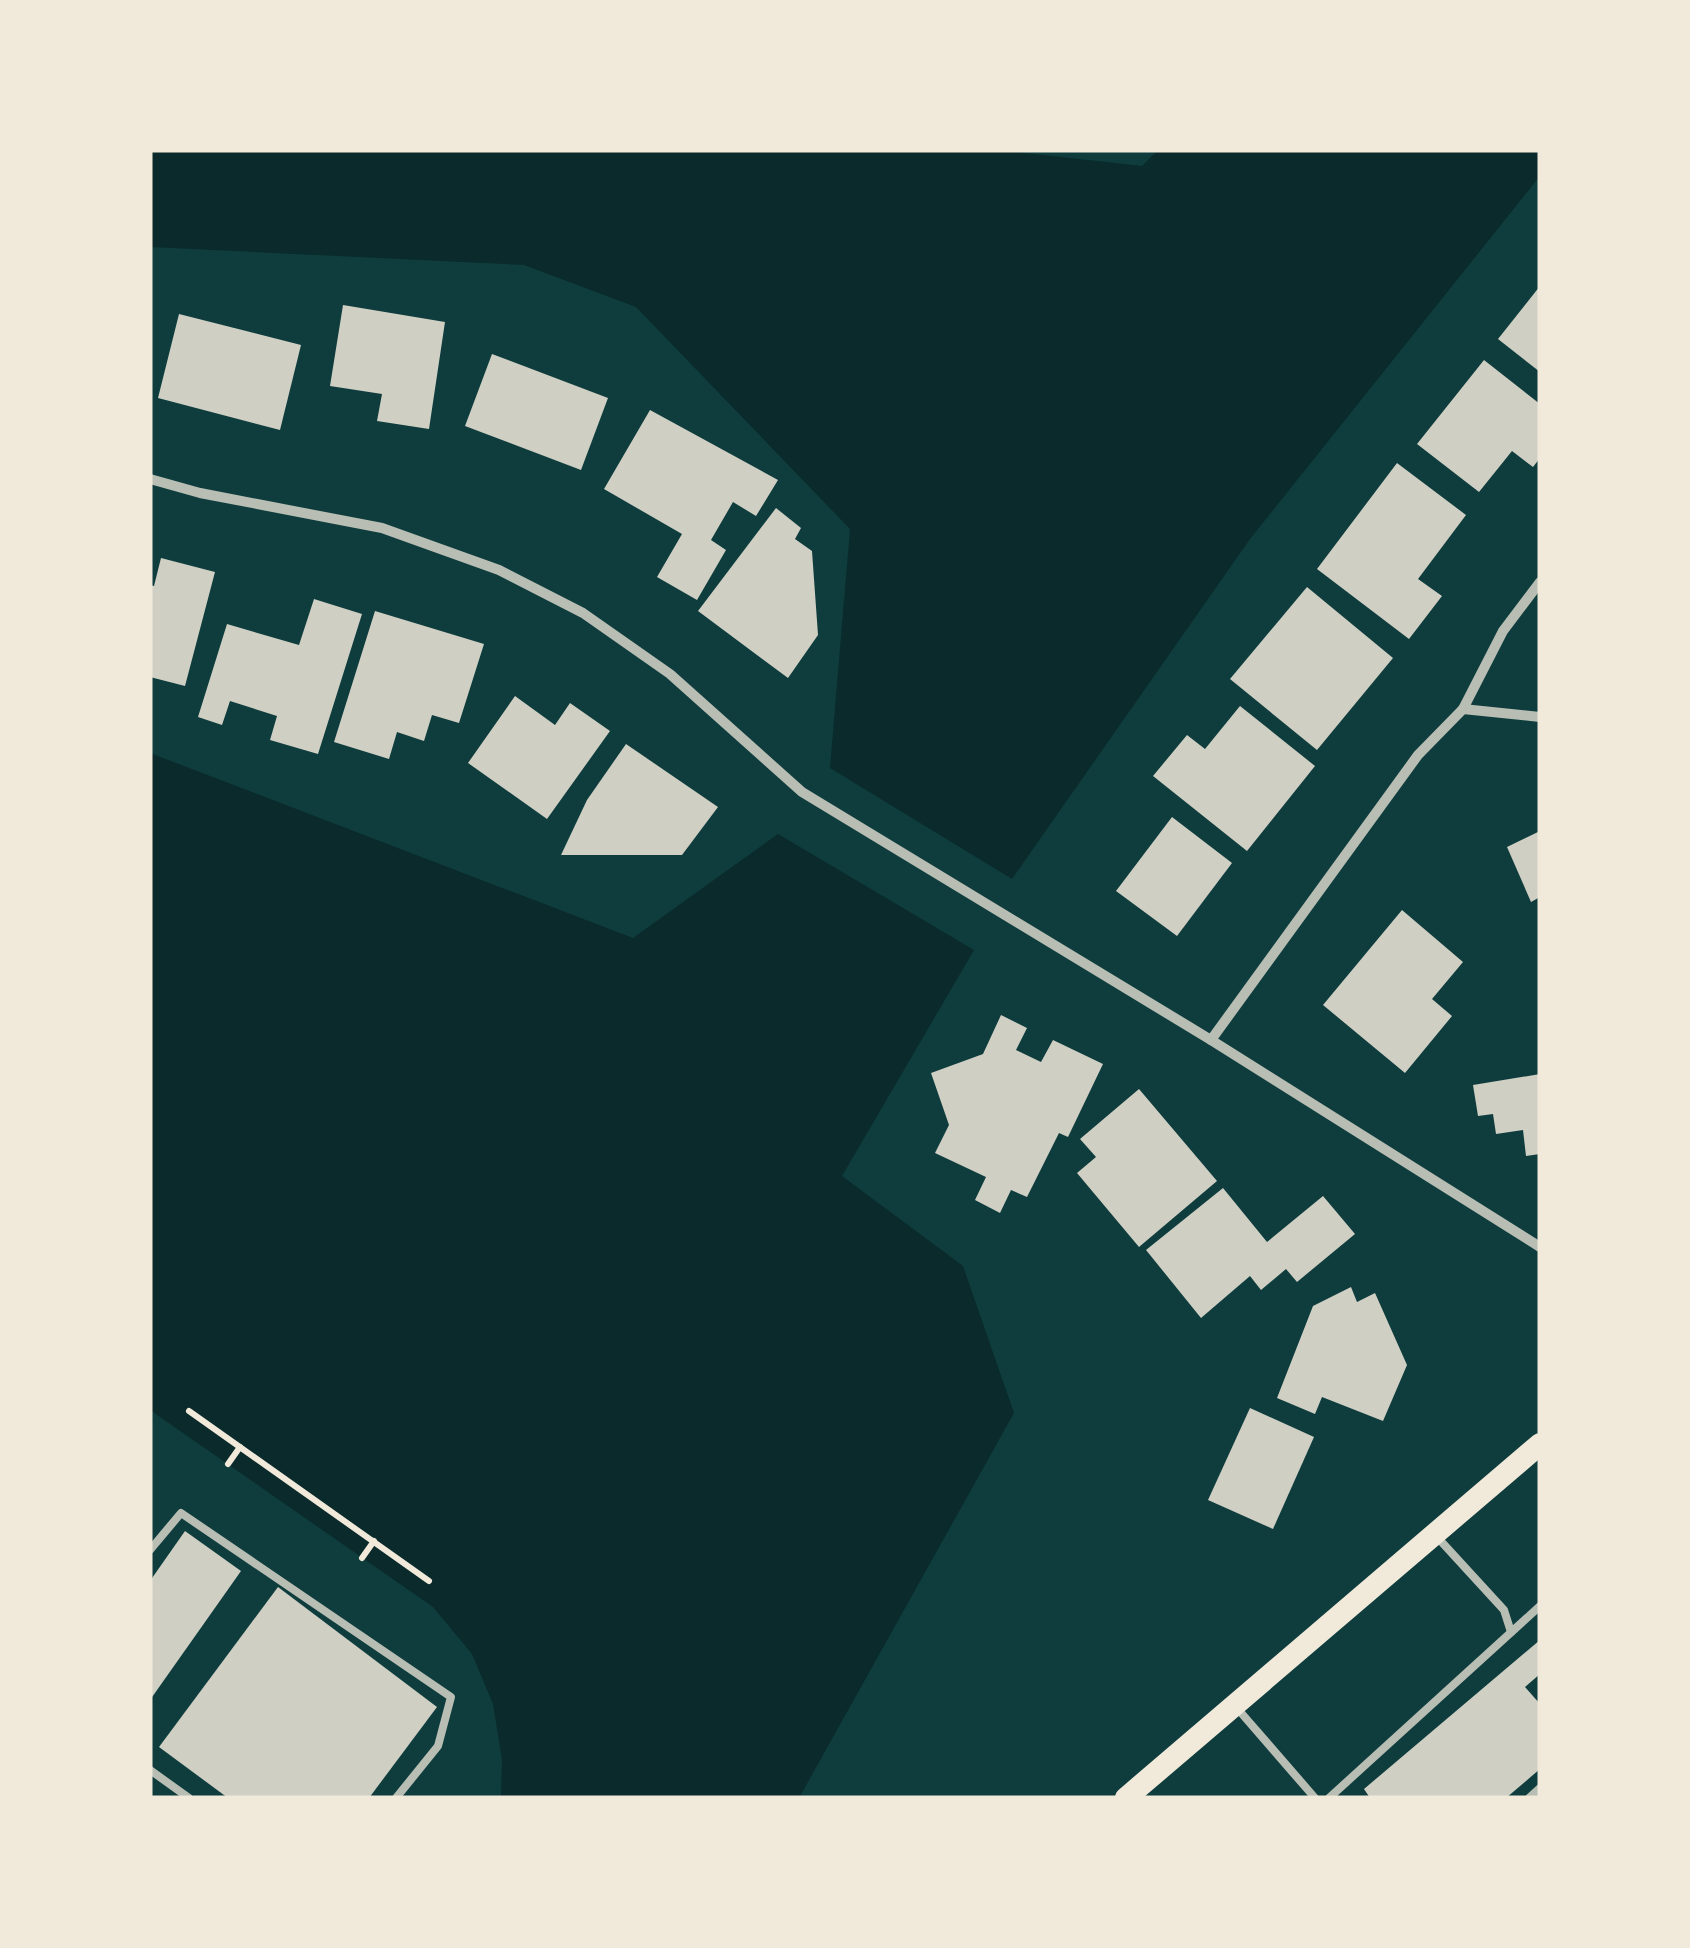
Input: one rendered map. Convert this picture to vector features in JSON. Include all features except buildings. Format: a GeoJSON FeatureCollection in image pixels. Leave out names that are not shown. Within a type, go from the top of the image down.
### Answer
{"type":"FeatureCollection","features":[{"type":"Feature","properties":{"kind":"main road"},"geometry":{"type":"LineString","coordinates":[[1126,1798],[1540,1444]]}},
{"type":"Feature","properties":{"kind":"street"},"geometry":{"type":"LineString","coordinates":[[150,478],[200,493],[382,528],[499,570],[583,613],[670,674],[802,792],[1211,1040],[1540,1246]]}},
{"type":"Feature","properties":{"kind":"street"},"geometry":{"type":"LineString","coordinates":[[1211,1040],[1418,755],[1463,709],[1503,631],[1540,582]]}},
{"type":"Feature","properties":{"kind":"street"},"geometry":{"type":"LineString","coordinates":[[1463,709],[1540,717]]}},
{"type":"Feature","properties":{"kind":"lane"},"geometry":{"type":"LineString","coordinates":[[150,1550],[181,1513],[451,1696],[438,1746],[396,1798]]}},
{"type":"Feature","properties":{"kind":"lane"},"geometry":{"type":"LineString","coordinates":[[1434,1534],[1504,1610],[1511,1632]]}},
{"type":"Feature","properties":{"kind":"lane"},"geometry":{"type":"LineString","coordinates":[[1329,1798],[1540,1606]]}},
{"type":"Feature","properties":{"kind":"lane"},"geometry":{"type":"LineString","coordinates":[[1234,1705],[1316,1798]]}},
{"type":"Feature","properties":{"kind":"lane"},"geometry":{"type":"LineString","coordinates":[[150,1770],[188,1798]]}},
{"type":"Feature","properties":{"kind":"lane"},"geometry":{"type":"LineString","coordinates":[[1528,1798],[1540,1788]]}},
{"type":"Feature","properties":{"kind":"path"},"geometry":{"type":"LineString","coordinates":[[189,1410],[430,1581]]}},
{"type":"Feature","properties":{"kind":"path"},"geometry":{"type":"LineString","coordinates":[[228,1464],[240,1447]]}},
{"type":"Feature","properties":{"kind":"path"},"geometry":{"type":"LineString","coordinates":[[362,1558],[374,1542]]}},
{"type":"Feature","properties":{"kind":"water"},"geometry":{"type":"Polygon","coordinates":[[[150,150],[998,150],[1142,166],[1158,150],[1540,150],[1540,176],[1250,539],[1012,879],[830,768],[850,529],[636,307],[524,265],[150,247],[150,150]]]}},
{"type":"Feature","properties":{"kind":"water"},"geometry":{"type":"Polygon","coordinates":[[[150,753],[633,938],[778,834],[974,950],[842,1176],[963,1266],[1014,1413],[799,1798],[501,1798],[502,1760],[493,1704],[472,1654],[433,1607],[150,1410],[150,753]]]}}]}
